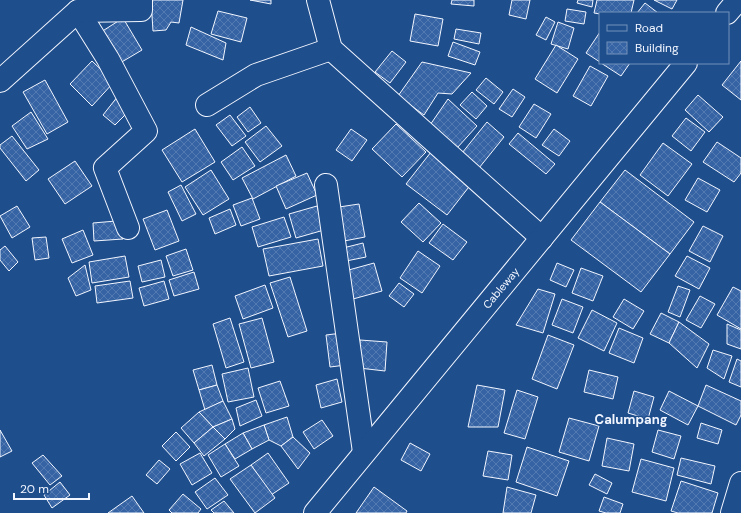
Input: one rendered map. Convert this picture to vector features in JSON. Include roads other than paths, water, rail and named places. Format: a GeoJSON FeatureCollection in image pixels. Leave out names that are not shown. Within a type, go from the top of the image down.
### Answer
{"type":"FeatureCollection","features":[{"type":"Feature","properties":{"kind":"street"},"geometry":{"type":"LineString","coordinates":[[0,81],[78,11],[141,10],[141,0]]}},
{"type":"Feature","properties":{"kind":"street"},"geometry":{"type":"LineString","coordinates":[[318,0],[331,49],[542,238]]}},
{"type":"Feature","properties":{"kind":"street"},"geometry":{"type":"LineString","coordinates":[[729,12],[738,0]]}},
{"type":"Feature","properties":{"kind":"street"},"geometry":{"type":"LineString","coordinates":[[78,11],[108,59],[146,131],[104,168],[128,228]]}},
{"type":"Feature","properties":{"kind":"street"},"geometry":{"type":"LineString","coordinates":[[208,104],[256,75],[331,49]]}},
{"type":"Feature","properties":{"kind":"street","name":"Cableway"},"geometry":{"type":"LineString","coordinates":[[315,513],[685,64]]}},
{"type":"Feature","properties":{"kind":"street"},"geometry":{"type":"LineString","coordinates":[[326,185],[364,452]]}},
{"type":"Feature","properties":{"kind":"street"},"geometry":{"type":"LineString","coordinates":[[732,513],[741,483]]}},
{"type":"Feature","properties":{"kind":"district","name":"Calumpang"},"geometry":{"type":"Point","coordinates":[631,419]}}]}
